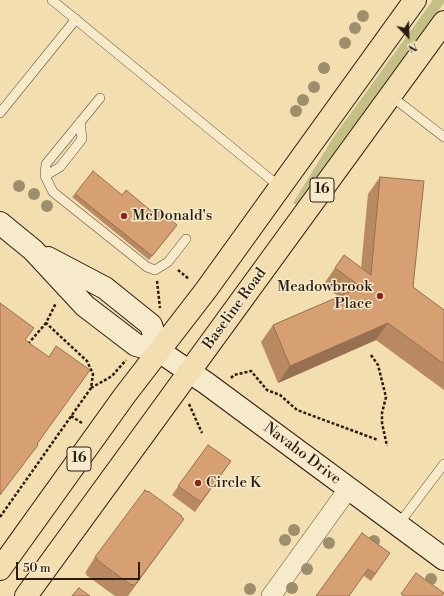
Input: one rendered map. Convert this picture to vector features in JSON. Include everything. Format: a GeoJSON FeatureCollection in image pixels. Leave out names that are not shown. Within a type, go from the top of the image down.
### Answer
{"type":"FeatureCollection","features":[{"type":"Feature","properties":{"kind":"main road","name":"16"},"geometry":{"type":"LineString","coordinates":[[0,569],[125,395],[206,290],[415,0]]}},
{"type":"Feature","properties":{"kind":"main road","name":"Baseline Road"},"geometry":{"type":"LineString","coordinates":[[26,596],[444,22]]}},
{"type":"Feature","properties":{"kind":"street"},"geometry":{"type":"LineString","coordinates":[[0,223],[33,250],[105,288],[151,325],[159,351]]}},
{"type":"Feature","properties":{"kind":"street","name":"Navaho Drive"},"geometry":{"type":"LineString","coordinates":[[159,351],[210,385],[444,559]]}},
{"type":"Feature","properties":{"kind":"street"},"geometry":{"type":"LineString","coordinates":[[271,596],[349,488]]}},
{"type":"Feature","properties":{"kind":"lane"},"geometry":{"type":"LineString","coordinates":[[52,0],[280,187]]}},
{"type":"Feature","properties":{"kind":"lane"},"geometry":{"type":"LineString","coordinates":[[0,113],[76,19]]}},
{"type":"Feature","properties":{"kind":"lane"},"geometry":{"type":"LineString","coordinates":[[391,96],[444,137]]}},
{"type":"Feature","properties":{"kind":"lane"},"geometry":{"type":"LineString","coordinates":[[100,98],[46,164],[45,176],[53,192],[147,267],[156,270],[168,262],[186,239]]}},
{"type":"Feature","properties":{"kind":"lane"},"geometry":{"type":"LineString","coordinates":[[45,176],[60,167],[82,139],[80,122]]}},
{"type":"Feature","properties":{"kind":"lane"},"geometry":{"type":"LineString","coordinates":[[398,525],[444,464]]}},
{"type":"Feature","properties":{"kind":"path"},"geometry":{"type":"LineString","coordinates":[[156,270],[160,313]]}},
{"type":"Feature","properties":{"kind":"path"},"geometry":{"type":"LineString","coordinates":[[27,345],[46,322],[58,301]]}},
{"type":"Feature","properties":{"kind":"path"},"geometry":{"type":"LineString","coordinates":[[46,322],[87,360],[93,374],[91,388]]}},
{"type":"Feature","properties":{"kind":"path"},"geometry":{"type":"LineString","coordinates":[[371,356],[378,365],[386,397],[382,413],[382,423],[387,446]]}},
{"type":"Feature","properties":{"kind":"path"},"geometry":{"type":"LineString","coordinates":[[0,516],[91,388],[112,376],[126,360]]}},
{"type":"Feature","properties":{"kind":"path"},"geometry":{"type":"LineString","coordinates":[[227,381],[234,375],[251,371],[267,390],[280,395],[297,410],[378,440]]}},
{"type":"Feature","properties":{"kind":"path"},"geometry":{"type":"LineString","coordinates":[[189,404],[202,433]]}},
{"type":"Feature","properties":{"kind":"path"},"geometry":{"type":"LineString","coordinates":[[71,416],[86,426]]}},
{"type":"Feature","properties":{"kind":"shaded area"},"geometry":{"type":"Polygon","coordinates":[[[433,0],[444,0],[444,3],[297,205],[293,203],[335,135],[433,0]]]}},
{"type":"Feature","properties":{"kind":"building","name":"McDonald's"},"geometry":{"type":"Polygon","coordinates":[[[93,171],[122,195],[126,190],[156,215],[160,211],[177,225],[152,256],[75,194],[93,171]]]}},
{"type":"Feature","properties":{"kind":"building","name":"Meadowbrook Place"},"geometry":{"type":"Polygon","coordinates":[[[380,177],[424,181],[413,287],[444,310],[444,364],[388,323],[290,366],[273,325],[361,287],[335,268],[344,255],[371,275],[380,177]]]}},
{"type":"Feature","properties":{"kind":"building"},"geometry":{"type":"Polygon","coordinates":[[[0,303],[34,328],[25,340],[49,357],[56,346],[90,370],[37,444],[38,445],[0,495],[0,303]]]}},
{"type":"Feature","properties":{"kind":"building","name":"Circle K"},"geometry":{"type":"Polygon","coordinates":[[[208,445],[231,461],[201,502],[178,486],[208,445]]]}},
{"type":"Feature","properties":{"kind":"building"},"geometry":{"type":"Polygon","coordinates":[[[145,490],[182,516],[181,517],[184,519],[134,586],[97,560],[98,559],[95,557],[145,490]]]}},
{"type":"Feature","properties":{"kind":"building"},"geometry":{"type":"Polygon","coordinates":[[[362,533],[390,553],[375,574],[368,569],[349,596],[316,596],[362,533]]]}},
{"type":"Feature","properties":{"kind":"building"},"geometry":{"type":"Polygon","coordinates":[[[416,573],[444,593],[442,596],[404,596],[401,594],[416,573]]]}},
{"type":"Feature","properties":{"kind":"building"},"geometry":{"type":"Polygon","coordinates":[[[79,588],[90,596],[72,596],[79,588]]]}},
{"type":"Feature","properties":{"kind":"place","name":"McDonald's"},"geometry":{"type":"Point","coordinates":[124,216]}},
{"type":"Feature","properties":{"kind":"place","name":"Meadowbrook Place"},"geometry":{"type":"Point","coordinates":[380,296]}},
{"type":"Feature","properties":{"kind":"place","name":"Circle K"},"geometry":{"type":"Point","coordinates":[198,483]}}]}
